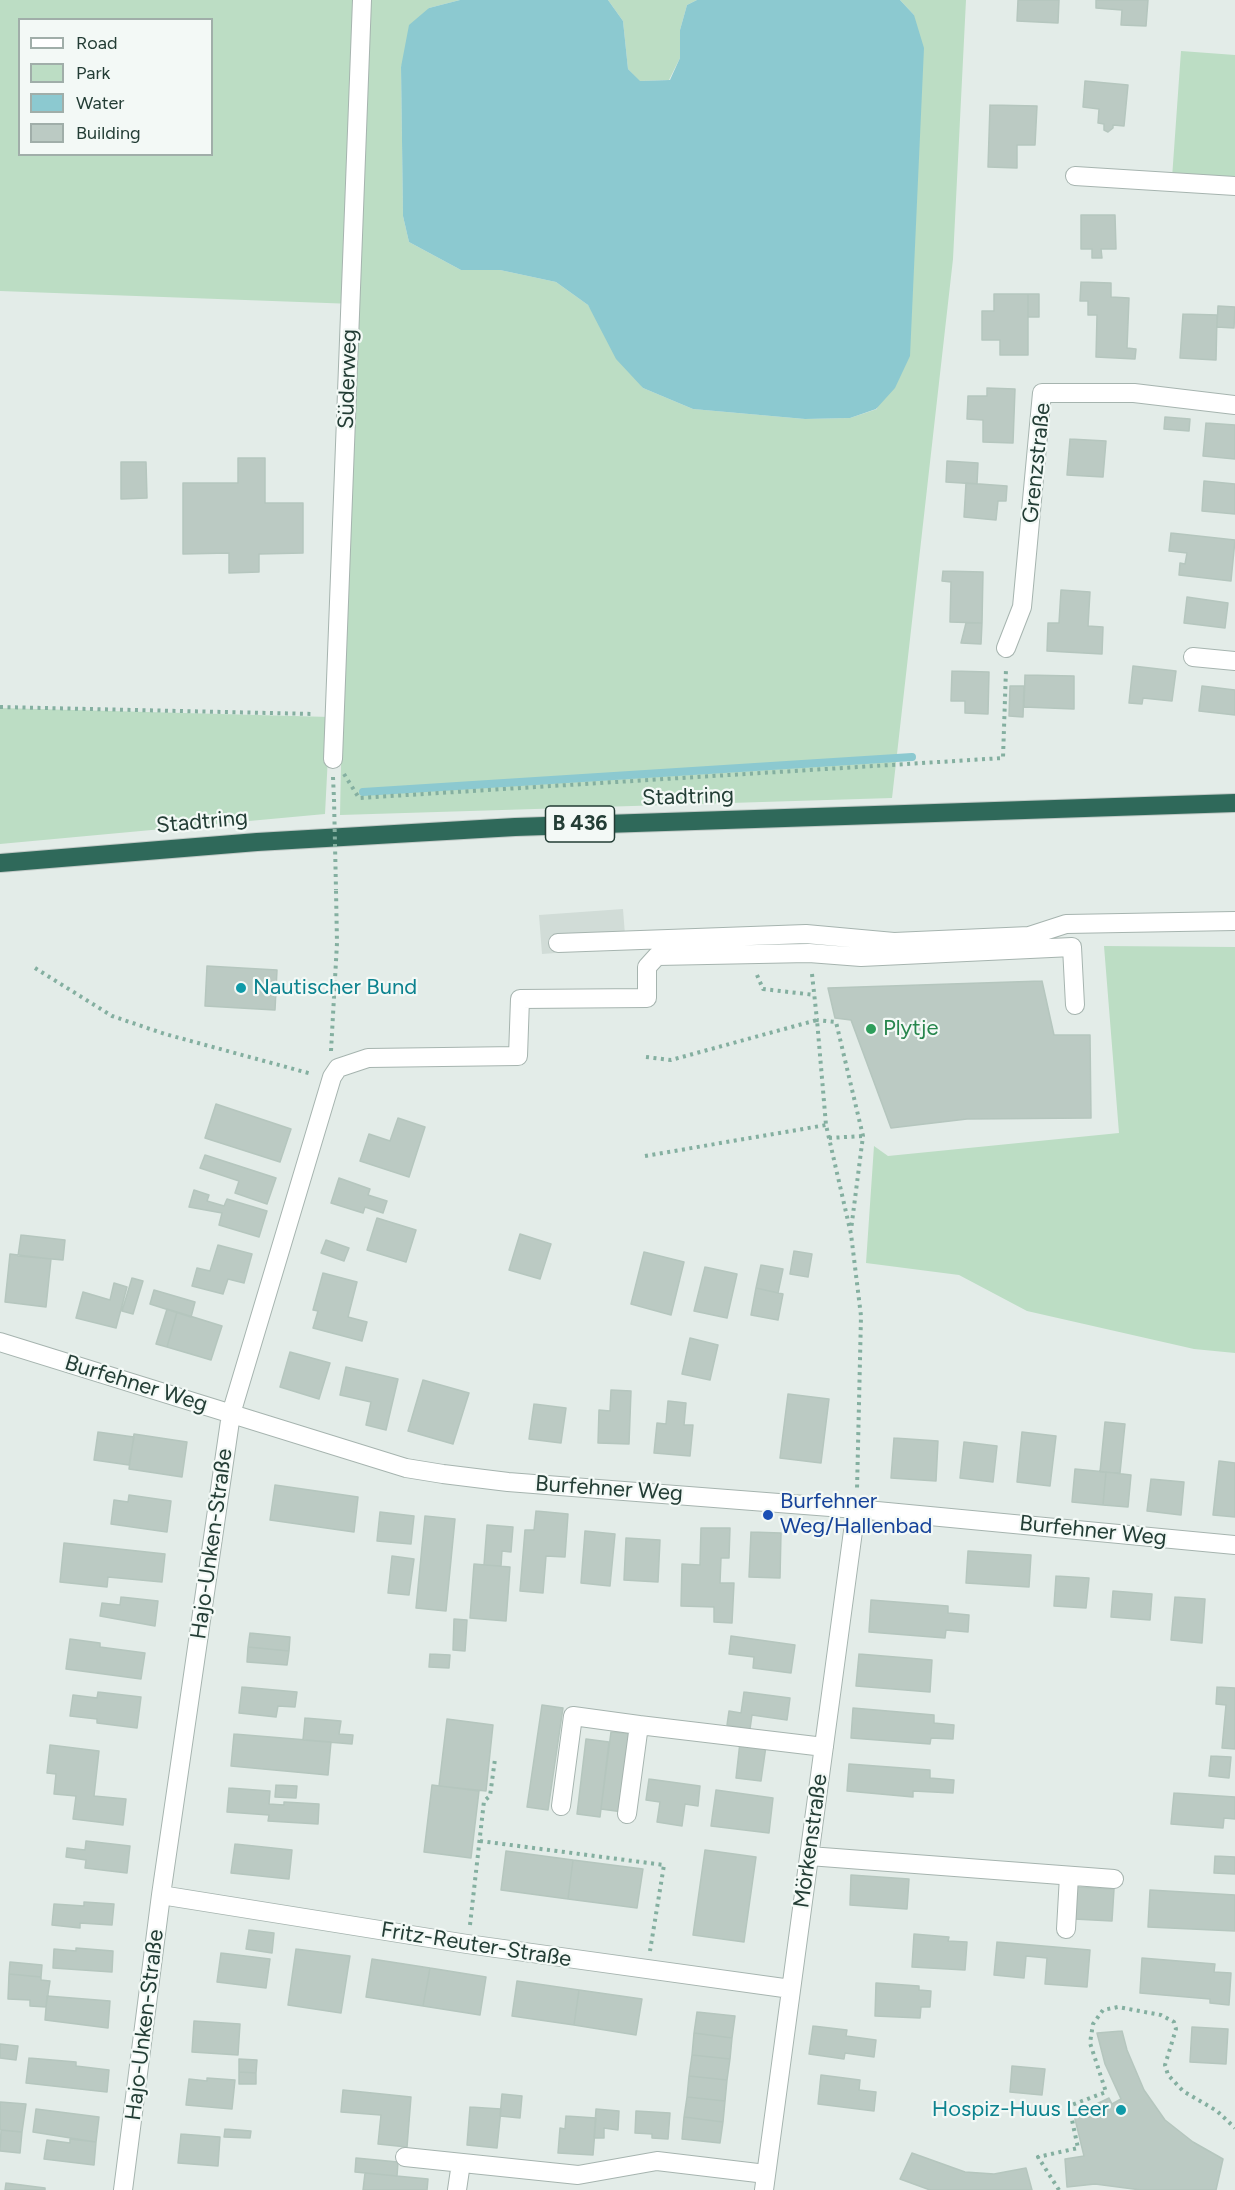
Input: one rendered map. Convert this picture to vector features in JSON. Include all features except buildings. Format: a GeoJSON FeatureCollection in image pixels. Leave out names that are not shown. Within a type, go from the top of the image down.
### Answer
{"type":"FeatureCollection","features":[{"type":"Feature","properties":{"kind":"highway","name":"Stadtring"},"geometry":{"type":"LineString","coordinates":[[0,863],[257,842],[515,826],[1235,803]]}},
{"type":"Feature","properties":{"kind":"street","name":"Süderweg"},"geometry":{"type":"LineString","coordinates":[[333,759],[362,0]]}},
{"type":"Feature","properties":{"kind":"street"},"geometry":{"type":"LineString","coordinates":[[1075,177],[1235,186]]}},
{"type":"Feature","properties":{"kind":"street","name":"Grenzstraße"},"geometry":{"type":"LineString","coordinates":[[1006,648],[1022,607],[1042,393],[1134,393],[1235,405]]}},
{"type":"Feature","properties":{"kind":"street"},"geometry":{"type":"LineString","coordinates":[[1192,657],[1235,661]]}},
{"type":"Feature","properties":{"kind":"street"},"geometry":{"type":"LineString","coordinates":[[558,943],[806,934],[894,942],[1029,936],[1065,924],[1235,921]]}},
{"type":"Feature","properties":{"kind":"street"},"geometry":{"type":"LineString","coordinates":[[335,1072],[368,1058],[518,1056],[520,999],[647,998],[647,938]]}},
{"type":"Feature","properties":{"kind":"street"},"geometry":{"type":"LineString","coordinates":[[647,967],[657,956],[809,953],[861,957],[1072,947],[1075,1005]]}},
{"type":"Feature","properties":{"kind":"street","name":"Hajo-Unken-Straße"},"geometry":{"type":"LineString","coordinates":[[123,2190],[161,1895],[231,1414],[335,1072]]}},
{"type":"Feature","properties":{"kind":"street","name":"Burfehner Weg"},"geometry":{"type":"LineString","coordinates":[[0,1342],[406,1468],[508,1482],[856,1509],[1235,1545]]}},
{"type":"Feature","properties":{"kind":"street","name":"Mörkenstraße"},"geometry":{"type":"LineString","coordinates":[[405,2157],[578,2175],[657,2161],[765,2182],[856,1509]]}},
{"type":"Feature","properties":{"kind":"street"},"geometry":{"type":"LineString","coordinates":[[561,1806],[573,1716],[824,1747]]}},
{"type":"Feature","properties":{"kind":"street"},"geometry":{"type":"LineString","coordinates":[[627,1814],[639,1725]]}},
{"type":"Feature","properties":{"kind":"street"},"geometry":{"type":"LineString","coordinates":[[809,1856],[1114,1879]]}},
{"type":"Feature","properties":{"kind":"street"},"geometry":{"type":"LineString","coordinates":[[1065,1929],[1069,1876]]}},
{"type":"Feature","properties":{"kind":"street","name":"Fritz-Reuter-Straße"},"geometry":{"type":"LineString","coordinates":[[161,1895],[647,1971],[791,1989]]}},
{"type":"Feature","properties":{"kind":"street"},"geometry":{"type":"LineString","coordinates":[[457,2190],[460,2163]]}},
{"type":"Feature","properties":{"kind":"path"},"geometry":{"type":"LineString","coordinates":[[333,759],[359,798],[1004,758],[1006,648]]}},
{"type":"Feature","properties":{"kind":"path"},"geometry":{"type":"LineString","coordinates":[[0,707],[336,714]]}},
{"type":"Feature","properties":{"kind":"path"},"geometry":{"type":"LineString","coordinates":[[35,968],[112,1016],[307,1073],[335,1072],[331,1050],[337,943],[333,799]]}},
{"type":"Feature","properties":{"kind":"path"},"geometry":{"type":"LineString","coordinates":[[749,954],[763,989],[815,995]]}},
{"type":"Feature","properties":{"kind":"path"},"geometry":{"type":"LineString","coordinates":[[812,974],[826,1125],[851,1234],[861,1316],[856,1509]]}},
{"type":"Feature","properties":{"kind":"path"},"geometry":{"type":"LineString","coordinates":[[646,1057],[671,1060],[817,1020],[836,1022],[863,1136],[851,1234]]}},
{"type":"Feature","properties":{"kind":"path"},"geometry":{"type":"LineString","coordinates":[[645,1156],[826,1125]]}},
{"type":"Feature","properties":{"kind":"path"},"geometry":{"type":"LineString","coordinates":[[830,1138],[863,1136]]}},
{"type":"Feature","properties":{"kind":"path"},"geometry":{"type":"LineString","coordinates":[[467,1944],[484,1802],[490,1796],[495,1759]]}},
{"type":"Feature","properties":{"kind":"path"},"geometry":{"type":"LineString","coordinates":[[480,1841],[664,1865],[647,1971]]}},
{"type":"Feature","properties":{"kind":"path"},"geometry":{"type":"LineString","coordinates":[[1059,2190],[1038,2157],[1078,2148],[1069,2106],[1106,2092],[1090,2043],[1093,2024],[1103,2010],[1118,2007],[1161,2015],[1174,2022],[1176,2028],[1165,2065],[1168,2074],[1183,2091],[1217,2111],[1235,2128]]}},
{"type":"Feature","properties":{"kind":"shaded area"},"geometry":{"type":"Polygon","coordinates":[[[623,909],[626,948],[542,954],[539,915],[623,909]]]}},
{"type":"Feature","properties":{"kind":"green space"},"geometry":{"type":"Polygon","coordinates":[[[0,0],[460,0],[429,8],[401,67],[403,216],[409,242],[461,270],[500,270],[556,282],[588,305],[643,388],[693,409],[805,419],[850,418],[877,409],[914,15],[900,0],[966,0],[953,259],[892,798],[340,815],[346,518],[354,304],[0,291],[0,0]]]}},
{"type":"Feature","properties":{"kind":"green space"},"geometry":{"type":"Polygon","coordinates":[[[608,0],[697,0],[687,5],[680,30],[680,58],[669,80],[639,81],[628,69],[623,21],[608,0]]]}},
{"type":"Feature","properties":{"kind":"green space"},"geometry":{"type":"Polygon","coordinates":[[[1181,51],[1235,55],[1235,182],[1172,178],[1181,51]]]}},
{"type":"Feature","properties":{"kind":"green space"},"geometry":{"type":"Polygon","coordinates":[[[0,708],[330,717],[325,814],[0,844],[0,708]]]}},
{"type":"Feature","properties":{"kind":"green space"},"geometry":{"type":"Polygon","coordinates":[[[1104,946],[1235,947],[1235,1353],[1194,1349],[1027,1311],[959,1275],[866,1263],[874,1146],[888,1156],[1119,1133],[1104,946]]]}},
{"type":"Feature","properties":{"kind":"water"},"geometry":{"type":"Polygon","coordinates":[[[460,0],[608,0],[623,21],[628,69],[640,81],[670,80],[680,58],[680,30],[687,5],[697,0],[900,0],[914,15],[924,48],[910,356],[895,388],[876,409],[850,418],[805,419],[693,409],[643,388],[616,359],[588,305],[556,282],[500,270],[461,270],[409,242],[403,216],[401,67],[409,25],[429,8],[460,0]]]}},
{"type":"Feature","properties":{"kind":"waterway"},"geometry":{"type":"LineString","coordinates":[[363,792],[912,757]]}},
{"type":"Feature","properties":{"kind":"place","name":"Nautischer Bund"},"geometry":{"type":"Point","coordinates":[241,988]}},
{"type":"Feature","properties":{"kind":"place","name":"Plytje"},"geometry":{"type":"Point","coordinates":[871,1029]}},
{"type":"Feature","properties":{"kind":"place","name":"Burfehner Weg/Hallenbad"},"geometry":{"type":"Point","coordinates":[768,1515]}},
{"type":"Feature","properties":{"kind":"place","name":"Hospiz-Huus Leer"},"geometry":{"type":"Point","coordinates":[1121,2110]}}]}
